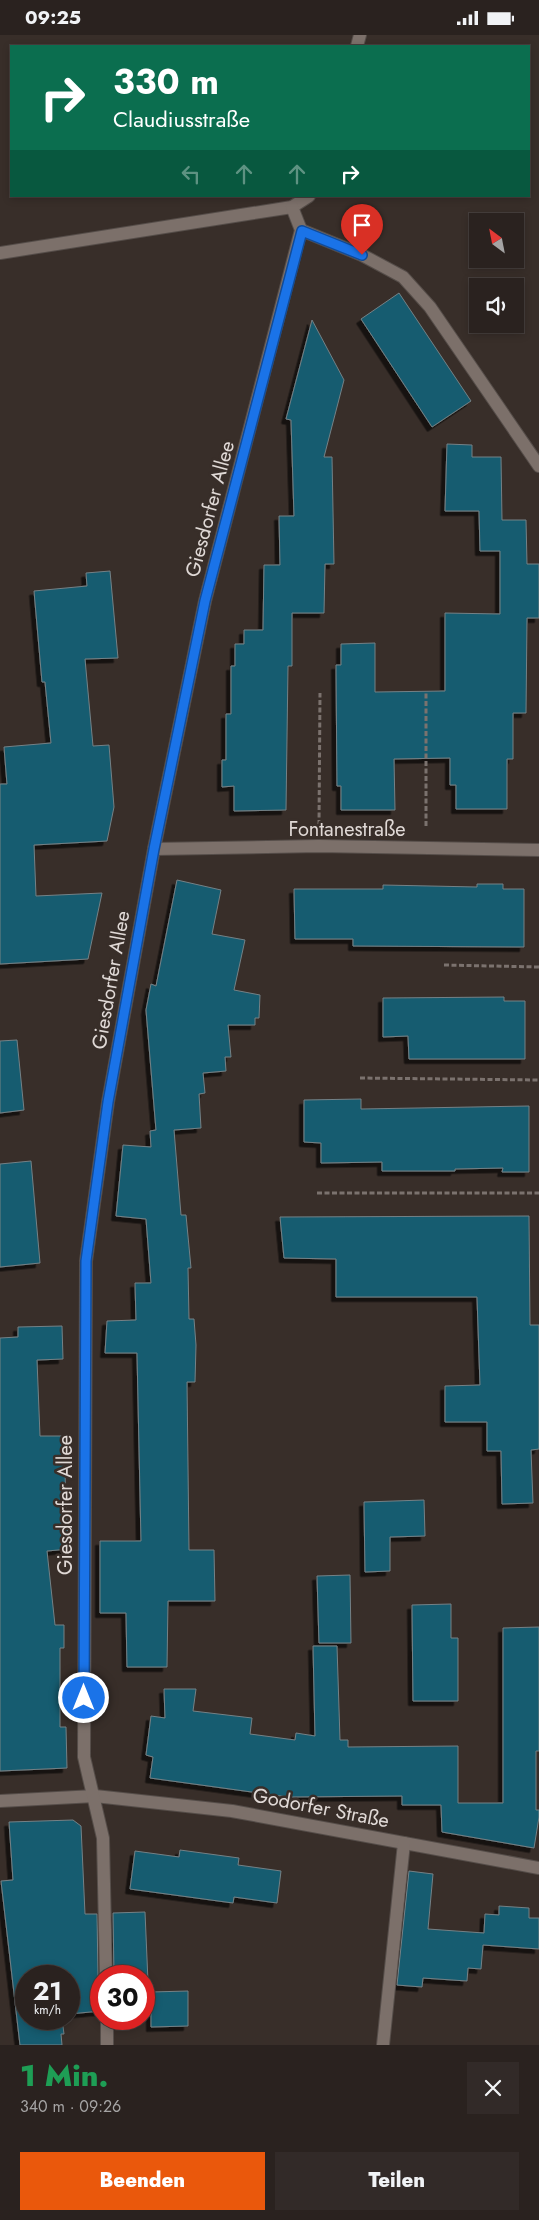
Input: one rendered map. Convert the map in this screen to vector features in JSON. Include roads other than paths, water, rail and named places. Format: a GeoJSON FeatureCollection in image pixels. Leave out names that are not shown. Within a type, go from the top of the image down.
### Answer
{"type":"FeatureCollection","features":[{"type":"Feature","properties":{"kind":"street"},"geometry":{"type":"LineString","coordinates":[[0,253],[292,207],[307,197]]}},
{"type":"Feature","properties":{"kind":"street"},"geometry":{"type":"LineString","coordinates":[[292,207],[302,231],[362,255],[403,277],[430,307],[539,466]]}},
{"type":"Feature","properties":{"kind":"street","name":"Giesdorfer Allee"},"geometry":{"type":"LineString","coordinates":[[106,1965],[104,1838],[84,1757],[86,1261],[108,1102],[154,849],[205,601],[302,231]]}},
{"type":"Feature","properties":{"kind":"street","name":"Fontanestraße"},"geometry":{"type":"LineString","coordinates":[[154,849],[319,846],[539,850]]}},
{"type":"Feature","properties":{"kind":"street","name":"Godorfer Straße"},"geometry":{"type":"LineString","coordinates":[[0,1801],[95,1796],[232,1811],[539,1868]]}},
{"type":"Feature","properties":{"kind":"street"},"geometry":{"type":"LineString","coordinates":[[383,2045],[404,1843]]}},
{"type":"Feature","properties":{"kind":"street"},"geometry":{"type":"LineString","coordinates":[[107,2030],[107,2045]]}}]}
